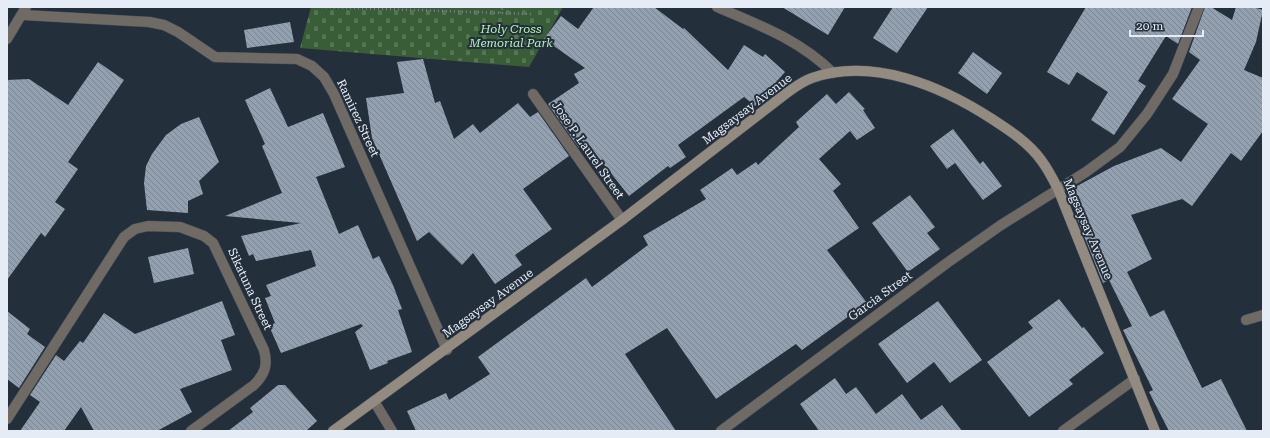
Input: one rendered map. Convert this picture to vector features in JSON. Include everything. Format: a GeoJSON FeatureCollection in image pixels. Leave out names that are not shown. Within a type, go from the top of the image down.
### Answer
{"type":"FeatureCollection","features":[{"type":"Feature","properties":{"kind":"street"},"geometry":{"type":"LineString","coordinates":[[718,7],[797,43],[817,57],[833,72]]}},
{"type":"Feature","properties":{"kind":"street","name":"Garcia Street"},"geometry":{"type":"LineString","coordinates":[[721,431],[1001,225],[1086,172],[1120,147],[1147,114],[1173,74],[1199,7]]}},
{"type":"Feature","properties":{"kind":"street"},"geometry":{"type":"LineString","coordinates":[[7,39],[24,11]]}},
{"type":"Feature","properties":{"kind":"street","name":"Ramirez Street"},"geometry":{"type":"LineString","coordinates":[[24,11],[149,22],[164,25],[178,32],[214,57],[296,60],[312,66],[324,77],[334,94],[447,350]]}},
{"type":"Feature","properties":{"kind":"street","name":"Magsaysay Avenue"},"geometry":{"type":"LineString","coordinates":[[333,431],[447,350],[622,220],[788,92],[810,78],[833,72],[863,72],[899,76],[936,87],[973,107],[1012,132],[1041,159],[1058,189],[1155,431]]}},
{"type":"Feature","properties":{"kind":"street","name":"Jose P. Laurel Street"},"geometry":{"type":"LineString","coordinates":[[532,94],[622,220]]}},
{"type":"Feature","properties":{"kind":"street","name":"Sikatuna Street"},"geometry":{"type":"LineString","coordinates":[[7,419],[124,237],[135,228],[148,226],[180,227],[204,236],[213,244],[261,343],[267,361],[261,378],[254,385],[191,431]]}},
{"type":"Feature","properties":{"kind":"street"},"geometry":{"type":"LineString","coordinates":[[1246,320],[1263,315]]}},
{"type":"Feature","properties":{"kind":"street"},"geometry":{"type":"LineString","coordinates":[[1063,431],[1135,379]]}},
{"type":"Feature","properties":{"kind":"street"},"geometry":{"type":"LineString","coordinates":[[374,402],[392,431]]}},
{"type":"Feature","properties":{"kind":"path"},"geometry":{"type":"LineString","coordinates":[[322,7],[533,14]]}},
{"type":"Feature","properties":{"kind":"path"},"geometry":{"type":"LineString","coordinates":[[500,13],[503,7]]}},
{"type":"Feature","properties":{"kind":"green space","name":"Holy Cross Memorial Park"},"geometry":{"type":"Polygon","coordinates":[[[311,7],[563,7],[529,67],[300,48],[311,7]]]}},
{"type":"Feature","properties":{"kind":"building"},"geometry":{"type":"Polygon","coordinates":[[[594,7],[654,7],[683,29],[684,28],[728,70],[744,45],[763,57],[765,54],[785,72],[755,106],[744,97],[678,145],[686,157],[670,168],[668,166],[629,196],[594,152],[591,154],[583,145],[579,148],[548,104],[579,83],[574,74],[585,68],[544,39],[561,16],[578,29],[594,7]]]}},
{"type":"Feature","properties":{"kind":"building"},"geometry":{"type":"Polygon","coordinates":[[[782,7],[845,7],[828,35],[782,7]]]}},
{"type":"Feature","properties":{"kind":"building"},"geometry":{"type":"Polygon","coordinates":[[[893,7],[928,7],[897,53],[873,38],[893,7]]]}},
{"type":"Feature","properties":{"kind":"building"},"geometry":{"type":"Polygon","coordinates":[[[1086,7],[1192,7],[1178,44],[1166,36],[1138,81],[1146,86],[1114,135],[1091,120],[1108,92],[1077,72],[1069,85],[1047,72],[1086,7]]]}},
{"type":"Feature","properties":{"kind":"building"},"geometry":{"type":"Polygon","coordinates":[[[1205,7],[1211,7],[1232,20],[1236,7],[1253,7],[1263,10],[1256,42],[1244,70],[1263,78],[1263,131],[1241,161],[1231,153],[1192,206],[1182,199],[1131,215],[1152,259],[1127,272],[1150,317],[1164,310],[1202,388],[1221,379],[1247,431],[1169,431],[1149,392],[1153,390],[1123,330],[1132,326],[1109,280],[1103,283],[1076,216],[1077,214],[1066,192],[1114,166],[1161,148],[1181,162],[1208,124],[1172,99],[1200,60],[1189,52],[1205,7]]]}},
{"type":"Feature","properties":{"kind":"building"},"geometry":{"type":"Polygon","coordinates":[[[290,22],[294,42],[247,48],[244,30],[290,22]]]}},
{"type":"Feature","properties":{"kind":"building"},"geometry":{"type":"Polygon","coordinates":[[[973,52],[1002,73],[987,94],[958,73],[973,52]]]}},
{"type":"Feature","properties":{"kind":"building"},"geometry":{"type":"Polygon","coordinates":[[[423,59],[435,103],[440,101],[454,139],[473,124],[480,133],[518,103],[530,117],[538,112],[569,156],[523,189],[552,229],[515,255],[522,265],[495,284],[473,253],[462,265],[429,232],[417,241],[372,138],[366,98],[404,93],[397,62],[423,59]]]}},
{"type":"Feature","properties":{"kind":"building"},"geometry":{"type":"Polygon","coordinates":[[[98,62],[124,80],[68,162],[78,169],[55,202],[65,209],[45,237],[41,233],[7,280],[7,80],[29,79],[68,105],[98,62]]]}},
{"type":"Feature","properties":{"kind":"building"},"geometry":{"type":"Polygon","coordinates":[[[270,88],[288,127],[323,113],[345,167],[316,177],[339,234],[358,225],[373,259],[379,256],[393,285],[402,309],[398,310],[412,352],[387,361],[388,363],[370,370],[355,332],[363,326],[361,324],[281,353],[269,326],[275,323],[265,298],[271,296],[266,285],[316,266],[311,250],[256,261],[253,254],[249,256],[241,236],[301,223],[225,216],[282,193],[262,146],[265,144],[245,100],[270,88]]]}},
{"type":"Feature","properties":{"kind":"building"},"geometry":{"type":"Polygon","coordinates":[[[849,92],[865,109],[863,110],[875,128],[857,140],[850,131],[819,159],[841,184],[833,191],[859,228],[827,250],[867,303],[802,350],[796,344],[716,399],[667,328],[625,354],[676,431],[416,431],[407,411],[446,393],[449,400],[490,374],[478,357],[586,278],[592,287],[648,245],[643,236],[706,199],[700,190],[732,168],[737,175],[756,162],[758,165],[799,127],[796,122],[827,94],[836,104],[849,92]]]}},
{"type":"Feature","properties":{"kind":"building"},"geometry":{"type":"Polygon","coordinates":[[[199,117],[219,162],[199,181],[203,194],[188,201],[188,213],[147,210],[144,183],[146,166],[152,154],[166,135],[181,124],[199,117]]]}},
{"type":"Feature","properties":{"kind":"building"},"geometry":{"type":"Polygon","coordinates":[[[953,129],[980,164],[983,161],[1002,186],[983,200],[955,163],[947,169],[930,146],[953,129]]]}},
{"type":"Feature","properties":{"kind":"building"},"geometry":{"type":"Polygon","coordinates":[[[910,195],[935,227],[927,233],[940,249],[908,272],[872,223],[910,195]]]}},
{"type":"Feature","properties":{"kind":"building"},"geometry":{"type":"Polygon","coordinates":[[[188,248],[194,274],[154,283],[148,257],[188,248]]]}},
{"type":"Feature","properties":{"kind":"building"},"geometry":{"type":"Polygon","coordinates":[[[1059,299],[1082,328],[1084,327],[1104,353],[1069,380],[1073,384],[1029,417],[987,362],[1033,328],[1028,322],[1059,299]]]}},
{"type":"Feature","properties":{"kind":"building"},"geometry":{"type":"Polygon","coordinates":[[[222,301],[235,335],[221,340],[232,370],[180,389],[192,412],[157,431],[94,431],[81,407],[64,431],[20,431],[40,402],[30,395],[56,355],[64,361],[80,341],[83,343],[104,313],[135,334],[222,301]]]}},
{"type":"Feature","properties":{"kind":"building"},"geometry":{"type":"Polygon","coordinates":[[[938,301],[982,360],[950,383],[934,362],[907,383],[878,344],[938,301]]]}},
{"type":"Feature","properties":{"kind":"building"},"geometry":{"type":"Polygon","coordinates":[[[7,311],[30,329],[27,334],[45,347],[19,388],[7,379],[7,311]]]}},
{"type":"Feature","properties":{"kind":"building"},"geometry":{"type":"Polygon","coordinates":[[[835,378],[846,394],[856,387],[876,414],[902,394],[921,420],[942,405],[962,431],[819,431],[800,404],[835,378]]]}},
{"type":"Feature","properties":{"kind":"building"},"geometry":{"type":"Polygon","coordinates":[[[278,385],[285,385],[317,421],[306,431],[228,431],[253,412],[250,408],[278,385]]]}}]}
